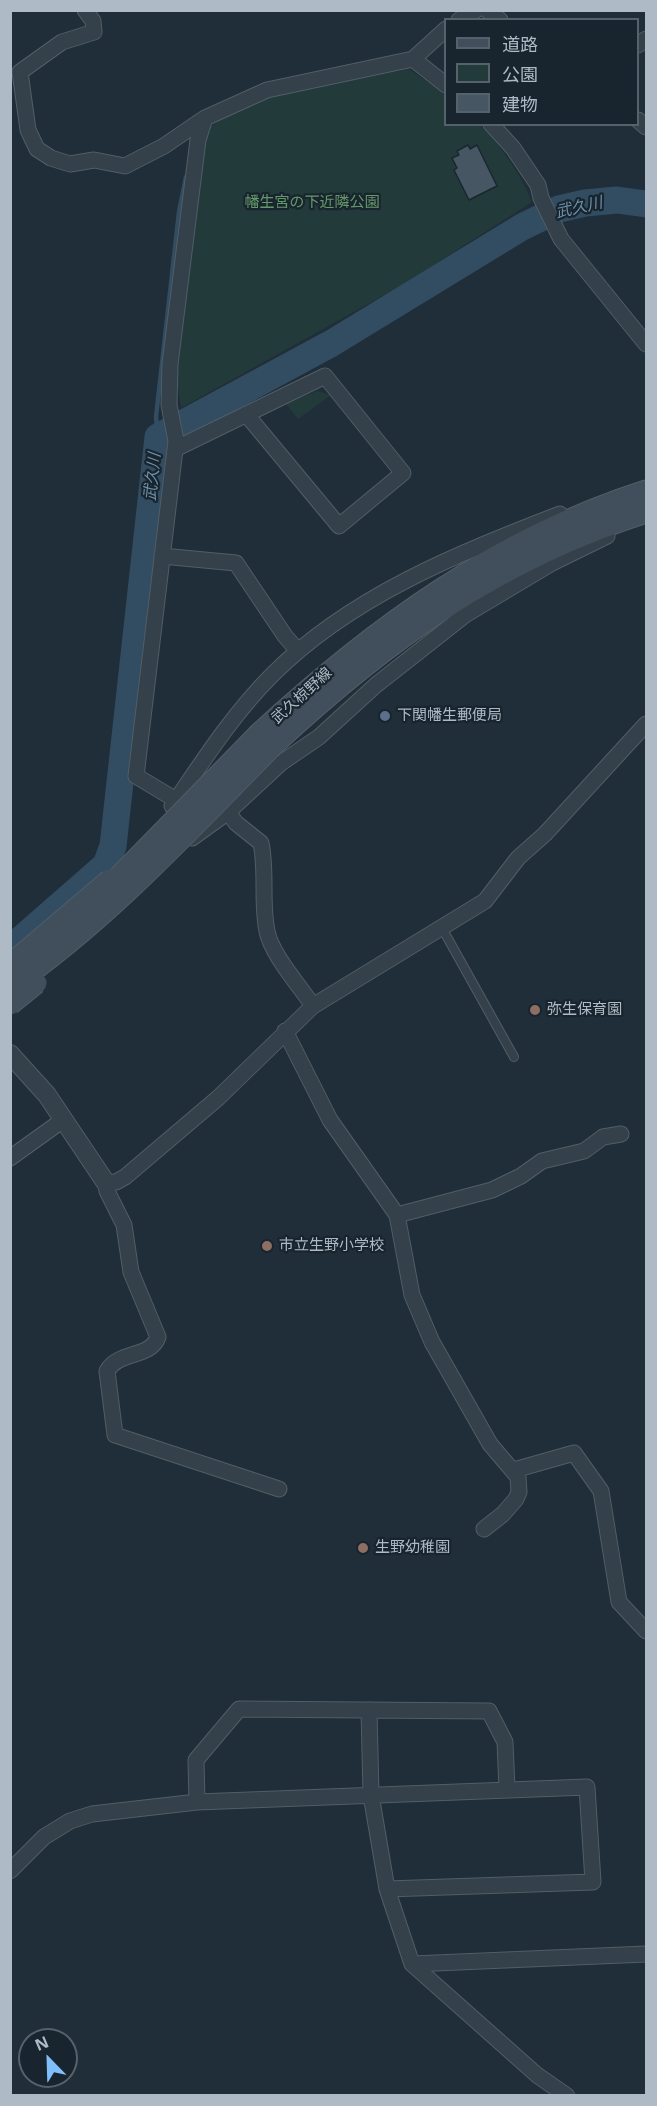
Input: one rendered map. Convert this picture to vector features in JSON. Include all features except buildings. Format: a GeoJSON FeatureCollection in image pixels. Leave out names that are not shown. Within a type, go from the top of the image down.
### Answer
{"type":"FeatureCollection","features":[{"type":"Feature","properties":{"kind":"main road","name":"武久椋野線"},"geometry":{"type":"LineString","coordinates":[[10,988],[54,954],[346,656],[423,599],[462,576],[545,532],[646,491]]}},
{"type":"Feature","properties":{"kind":"main road","name":"武久椋野線"},"geometry":{"type":"LineString","coordinates":[[266,739],[396,639],[462,595],[554,548],[646,512]]}},
{"type":"Feature","properties":{"kind":"main road","name":"武久椋野線"},"geometry":{"type":"LineString","coordinates":[[10,975],[47,948],[155,851]]}},
{"type":"Feature","properties":{"kind":"main road"},"geometry":{"type":"LineString","coordinates":[[10,965],[155,851]]}},
{"type":"Feature","properties":{"kind":"main road"},"geometry":{"type":"LineString","coordinates":[[10,1004],[81,941],[155,851]]}},
{"type":"Feature","properties":{"kind":"street"},"geometry":{"type":"LineString","coordinates":[[86,10],[93,21],[94,32],[62,42],[20,72],[28,130],[37,149],[51,158],[70,164],[94,160],[125,166],[150,155],[204,118],[283,85],[413,59],[444,31]]}},
{"type":"Feature","properties":{"kind":"street"},"geometry":{"type":"LineString","coordinates":[[462,18],[476,10]]}},
{"type":"Feature","properties":{"kind":"street"},"geometry":{"type":"LineString","coordinates":[[413,59],[444,83]]}},
{"type":"Feature","properties":{"kind":"street"},"geometry":{"type":"LineString","coordinates":[[204,118],[197,151],[170,364],[169,405],[175,445],[136,776],[176,800],[228,812],[236,823],[261,843],[265,861],[266,930],[270,943],[313,1006]]}},
{"type":"Feature","properties":{"kind":"street"},"geometry":{"type":"LineString","coordinates":[[493,126],[513,148],[538,185],[541,198],[554,227],[646,344]]}},
{"type":"Feature","properties":{"kind":"street"},"geometry":{"type":"LineString","coordinates":[[175,445],[325,376],[403,473],[339,526],[246,414]]}},
{"type":"Feature","properties":{"kind":"street"},"geometry":{"type":"LineString","coordinates":[[81,925],[117,884],[204,758],[248,701],[298,651],[346,614],[406,580],[543,521],[646,484]]}},
{"type":"Feature","properties":{"kind":"street"},"geometry":{"type":"LineString","coordinates":[[10,988],[123,888],[228,812],[281,763],[319,737],[376,685],[465,615],[552,563],[646,520]]}},
{"type":"Feature","properties":{"kind":"street"},"geometry":{"type":"LineString","coordinates":[[162,556],[236,563],[298,651]]}},
{"type":"Feature","properties":{"kind":"street"},"geometry":{"type":"LineString","coordinates":[[106,1183],[116,1182],[125,1177],[218,1098],[313,1006],[485,901],[518,858],[593,784],[646,724]]}},
{"type":"Feature","properties":{"kind":"street"},"geometry":{"type":"LineString","coordinates":[[285,1031],[330,1120],[396,1215],[412,1295],[432,1342],[490,1444],[514,1470],[519,1492],[503,1514],[483,1529]]}},
{"type":"Feature","properties":{"kind":"street"},"geometry":{"type":"LineString","coordinates":[[10,1054],[42,1089],[106,1183],[124,1225],[131,1272],[158,1337],[156,1344],[121,1358],[110,1364],[106,1371],[115,1435],[279,1489]]}},
{"type":"Feature","properties":{"kind":"street"},"geometry":{"type":"LineString","coordinates":[[10,1158],[63,1120]]}},
{"type":"Feature","properties":{"kind":"street"},"geometry":{"type":"LineString","coordinates":[[396,1215],[492,1190],[521,1176],[542,1161],[584,1150],[603,1137],[621,1134]]}},
{"type":"Feature","properties":{"kind":"street"},"geometry":{"type":"LineString","coordinates":[[514,1470],[574,1453],[601,1491],[619,1602],[646,1631]]}},
{"type":"Feature","properties":{"kind":"street"},"geometry":{"type":"LineString","coordinates":[[197,1802],[196,1760],[239,1710],[489,1711],[505,1742],[507,1789]]}},
{"type":"Feature","properties":{"kind":"street"},"geometry":{"type":"LineString","coordinates":[[369,1710],[370,1795],[387,1889],[412,1964],[537,2075],[567,2096]]}},
{"type":"Feature","properties":{"kind":"street"},"geometry":{"type":"LineString","coordinates":[[10,1871],[44,1837],[70,1821],[92,1814],[197,1802],[587,1787],[593,1882],[387,1889]]}},
{"type":"Feature","properties":{"kind":"street"},"geometry":{"type":"LineString","coordinates":[[412,1964],[646,1954]]}},
{"type":"Feature","properties":{"kind":"lane"},"geometry":{"type":"LineString","coordinates":[[442,928],[514,1057]]}},
{"type":"Feature","properties":{"kind":"green space","name":"幡生宮の下近隣公園"},"geometry":{"type":"Polygon","coordinates":[[[409,69],[444,93],[444,126],[481,126],[516,171],[532,202],[404,284],[181,408],[175,366],[205,141],[209,128],[219,120],[272,94],[409,69]]]}},
{"type":"Feature","properties":{"kind":"green space"},"geometry":{"type":"Polygon","coordinates":[[[317,391],[331,395],[298,419],[286,404],[317,391]]]}},
{"type":"Feature","properties":{"kind":"waterway"},"geometry":{"type":"LineString","coordinates":[[158,437],[156,417],[179,212],[186,177]]}},
{"type":"Feature","properties":{"kind":"waterway","name":"武久川"},"geometry":{"type":"LineString","coordinates":[[10,949],[106,865],[113,846],[158,437],[332,343],[522,227],[559,209],[585,203],[617,200],[646,204]]}},
{"type":"Feature","properties":{"kind":"place","name":"下関幡生郵便局"},"geometry":{"type":"Point","coordinates":[385,716]}},
{"type":"Feature","properties":{"kind":"place","name":"弥生保育園"},"geometry":{"type":"Point","coordinates":[535,1010]}},
{"type":"Feature","properties":{"kind":"place","name":"市立生野小学校"},"geometry":{"type":"Point","coordinates":[267,1246]}},
{"type":"Feature","properties":{"kind":"place","name":"生野幼稚園"},"geometry":{"type":"Point","coordinates":[363,1548]}}]}
